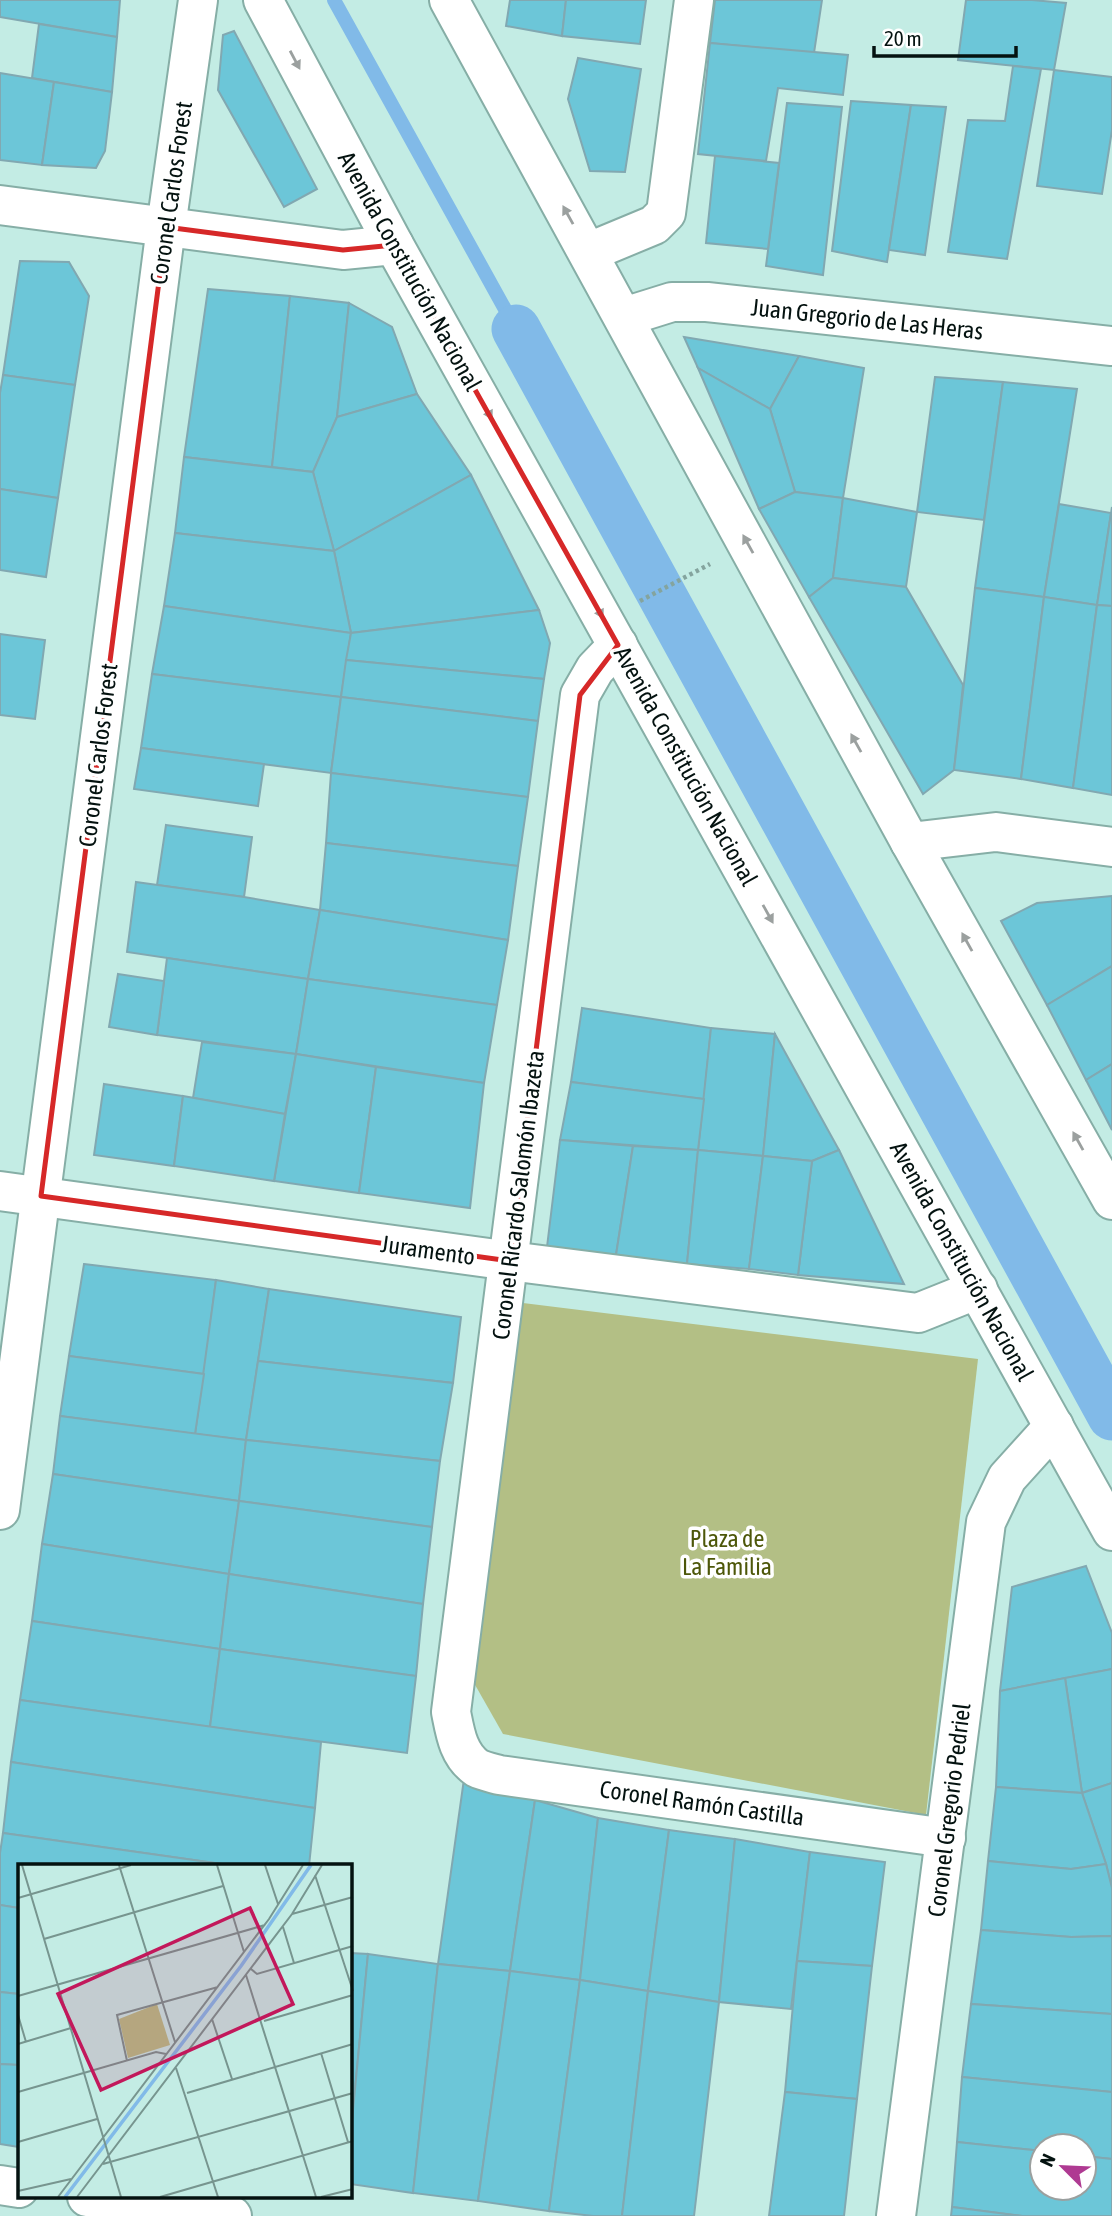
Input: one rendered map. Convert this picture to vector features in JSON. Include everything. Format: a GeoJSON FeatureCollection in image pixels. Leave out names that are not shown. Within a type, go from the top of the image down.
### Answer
{"type":"FeatureCollection","features":[{"type":"Feature","properties":{"kind":"street","name":"Coronel Carlos Forest"},"geometry":{"type":"LineString","coordinates":[[0,1510],[166,227],[198,0]]}},
{"type":"Feature","properties":{"kind":"street","name":"Avenida Constitución Nacional"},"geometry":{"type":"LineString","coordinates":[[263,0],[394,245],[1112,1531]]}},
{"type":"Feature","properties":{"kind":"street"},"geometry":{"type":"LineString","coordinates":[[449,0],[910,842],[1112,1200]]}},
{"type":"Feature","properties":{"kind":"street"},"geometry":{"type":"LineString","coordinates":[[589,252],[654,225],[666,213],[694,0]]}},
{"type":"Feature","properties":{"kind":"street"},"geometry":{"type":"LineString","coordinates":[[0,205],[343,250],[394,245]]}},
{"type":"Feature","properties":{"kind":"street","name":"Juan Gregorio de Las Heras"},"geometry":{"type":"LineString","coordinates":[[624,317],[672,302],[707,302],[1112,346]]}},
{"type":"Feature","properties":{"kind":"street","name":"Coronel Ricardo Salomón Ibazeta"},"geometry":{"type":"LineString","coordinates":[[464,1755],[456,1737],[451,1712],[580,695],[595,669],[618,645]]}},
{"type":"Feature","properties":{"kind":"street"},"geometry":{"type":"LineString","coordinates":[[910,842],[996,832],[1112,847]]}},
{"type":"Feature","properties":{"kind":"street","name":"Juramento"},"geometry":{"type":"LineString","coordinates":[[0,1191],[510,1261],[918,1313],[978,1289]]}},
{"type":"Feature","properties":{"kind":"street","name":"Coronel Gregorio Pedriel"},"geometry":{"type":"LineString","coordinates":[[896,2216],[986,1522],[1007,1478],[1054,1426]]}},
{"type":"Feature","properties":{"kind":"street","name":"Coronel Ramón Castilla"},"geometry":{"type":"LineString","coordinates":[[464,1755],[478,1768],[499,1775],[946,1838]]}},
{"type":"Feature","properties":{"kind":"street"},"geometry":{"type":"LineString","coordinates":[[0,2185],[18,2188]]}},
{"type":"Feature","properties":{"kind":"street"},"geometry":{"type":"LineString","coordinates":[[95,2198],[232,2216]]}},
{"type":"Feature","properties":{"kind":"path"},"geometry":{"type":"LineString","coordinates":[[636,604],[718,560]]}},
{"type":"Feature","properties":{"kind":"highlighted area"},"geometry":{"type":"Polygon","coordinates":[[[166,227],[343,250],[394,245],[618,645],[580,695],[510,1261],[41,1196],[166,227]]]}},
{"type":"Feature","properties":{"kind":"green space","name":"Plaza de La Familia"},"geometry":{"type":"Polygon","coordinates":[[[523,1303],[978,1359],[926,1815],[503,1734],[474,1683],[523,1303]]]}},
{"type":"Feature","properties":{"kind":"building"},"geometry":{"type":"Polygon","coordinates":[[[0,0],[120,0],[117,37],[0,17],[0,0]]]}},
{"type":"Feature","properties":{"kind":"building"},"geometry":{"type":"Polygon","coordinates":[[[510,0],[566,0],[562,36],[506,26],[510,0]]]}},
{"type":"Feature","properties":{"kind":"building"},"geometry":{"type":"Polygon","coordinates":[[[566,0],[646,0],[640,44],[562,36],[566,0]]]}},
{"type":"Feature","properties":{"kind":"building"},"geometry":{"type":"Polygon","coordinates":[[[715,0],[822,0],[814,53],[710,43],[715,0]]]}},
{"type":"Feature","properties":{"kind":"building"},"geometry":{"type":"Polygon","coordinates":[[[966,0],[1066,3],[1054,70],[958,60],[966,0]]]}},
{"type":"Feature","properties":{"kind":"building"},"geometry":{"type":"Polygon","coordinates":[[[39,24],[117,37],[112,92],[32,78],[39,24]]]}},
{"type":"Feature","properties":{"kind":"building"},"geometry":{"type":"Polygon","coordinates":[[[234,31],[317,189],[284,207],[218,90],[223,35],[234,31]]]}},
{"type":"Feature","properties":{"kind":"building"},"geometry":{"type":"Polygon","coordinates":[[[710,43],[848,55],[843,95],[778,88],[766,161],[698,154],[710,43]]]}},
{"type":"Feature","properties":{"kind":"building"},"geometry":{"type":"Polygon","coordinates":[[[578,58],[641,69],[625,172],[590,171],[568,99],[578,58]]]}},
{"type":"Feature","properties":{"kind":"building"},"geometry":{"type":"Polygon","coordinates":[[[1013,66],[1041,69],[1007,259],[948,252],[968,120],[1005,121],[1013,66]]]}},
{"type":"Feature","properties":{"kind":"building"},"geometry":{"type":"Polygon","coordinates":[[[1054,70],[1112,77],[1112,130],[1102,194],[1037,186],[1054,70]]]}},
{"type":"Feature","properties":{"kind":"building"},"geometry":{"type":"Polygon","coordinates":[[[0,73],[54,82],[42,165],[0,160],[0,73]]]}},
{"type":"Feature","properties":{"kind":"building"},"geometry":{"type":"Polygon","coordinates":[[[54,82],[112,92],[105,151],[96,168],[42,165],[54,82]]]}},
{"type":"Feature","properties":{"kind":"building"},"geometry":{"type":"Polygon","coordinates":[[[851,101],[911,105],[887,262],[832,251],[851,101]]]}},
{"type":"Feature","properties":{"kind":"building"},"geometry":{"type":"Polygon","coordinates":[[[787,103],[842,107],[823,275],[766,266],[787,103]]]}},
{"type":"Feature","properties":{"kind":"building"},"geometry":{"type":"Polygon","coordinates":[[[911,105],[946,107],[925,255],[889,250],[911,105]]]}},
{"type":"Feature","properties":{"kind":"building"},"geometry":{"type":"Polygon","coordinates":[[[715,156],[779,163],[768,249],[706,243],[715,156]]]}},
{"type":"Feature","properties":{"kind":"building"},"geometry":{"type":"Polygon","coordinates":[[[20,261],[69,262],[89,296],[75,385],[3,375],[20,261]]]}},
{"type":"Feature","properties":{"kind":"building"},"geometry":{"type":"Polygon","coordinates":[[[208,289],[290,296],[272,467],[184,457],[208,289]]]}},
{"type":"Feature","properties":{"kind":"building"},"geometry":{"type":"Polygon","coordinates":[[[290,296],[349,303],[337,417],[313,472],[272,467],[290,296]]]}},
{"type":"Feature","properties":{"kind":"building"},"geometry":{"type":"Polygon","coordinates":[[[349,303],[392,327],[417,394],[337,417],[349,303]]]}},
{"type":"Feature","properties":{"kind":"building"},"geometry":{"type":"Polygon","coordinates":[[[684,337],[799,356],[770,409],[698,368],[684,337]]]}},
{"type":"Feature","properties":{"kind":"building"},"geometry":{"type":"Polygon","coordinates":[[[799,356],[864,368],[843,498],[795,492],[770,409],[799,356]]]}},
{"type":"Feature","properties":{"kind":"building"},"geometry":{"type":"Polygon","coordinates":[[[698,368],[770,409],[795,492],[759,509],[698,368]]]}},
{"type":"Feature","properties":{"kind":"building"},"geometry":{"type":"Polygon","coordinates":[[[3,375],[75,385],[58,498],[0,489],[0,393],[3,375]]]}},
{"type":"Feature","properties":{"kind":"building"},"geometry":{"type":"Polygon","coordinates":[[[935,377],[1003,382],[984,520],[917,512],[935,377]]]}},
{"type":"Feature","properties":{"kind":"building"},"geometry":{"type":"Polygon","coordinates":[[[1003,382],[1077,389],[1044,597],[975,588],[1003,382]]]}},
{"type":"Feature","properties":{"kind":"building"},"geometry":{"type":"Polygon","coordinates":[[[417,394],[471,475],[334,551],[313,472],[337,417],[417,394]]]}},
{"type":"Feature","properties":{"kind":"building"},"geometry":{"type":"Polygon","coordinates":[[[184,457],[313,472],[334,551],[175,533],[184,457]]]}},
{"type":"Feature","properties":{"kind":"building"},"geometry":{"type":"Polygon","coordinates":[[[471,475],[539,610],[351,633],[334,551],[471,475]]]}},
{"type":"Feature","properties":{"kind":"building"},"geometry":{"type":"Polygon","coordinates":[[[0,489],[58,498],[46,577],[0,570],[0,489]]]}},
{"type":"Feature","properties":{"kind":"building"},"geometry":{"type":"Polygon","coordinates":[[[795,492],[843,498],[833,578],[809,597],[759,509],[795,492]]]}},
{"type":"Feature","properties":{"kind":"building"},"geometry":{"type":"Polygon","coordinates":[[[843,498],[917,512],[906,587],[833,578],[843,498]]]}},
{"type":"Feature","properties":{"kind":"building"},"geometry":{"type":"Polygon","coordinates":[[[1059,504],[1111,513],[1097,605],[1044,597],[1059,504]]]}},
{"type":"Feature","properties":{"kind":"building"},"geometry":{"type":"Polygon","coordinates":[[[1112,507],[1112,606],[1097,605],[1112,507]]]}},
{"type":"Feature","properties":{"kind":"building"},"geometry":{"type":"Polygon","coordinates":[[[175,533],[334,551],[351,633],[164,606],[175,533]]]}},
{"type":"Feature","properties":{"kind":"building"},"geometry":{"type":"Polygon","coordinates":[[[833,578],[906,587],[963,685],[954,770],[923,794],[809,597],[833,578]]]}},
{"type":"Feature","properties":{"kind":"building"},"geometry":{"type":"Polygon","coordinates":[[[975,588],[1044,597],[1021,779],[954,770],[975,588]]]}},
{"type":"Feature","properties":{"kind":"building"},"geometry":{"type":"Polygon","coordinates":[[[1044,597],[1097,605],[1073,788],[1021,779],[1044,597]]]}},
{"type":"Feature","properties":{"kind":"building"},"geometry":{"type":"Polygon","coordinates":[[[1097,605],[1112,606],[1112,795],[1073,788],[1097,605]]]}},
{"type":"Feature","properties":{"kind":"building"},"geometry":{"type":"Polygon","coordinates":[[[164,606],[351,633],[341,697],[152,674],[164,606]]]}},
{"type":"Feature","properties":{"kind":"building"},"geometry":{"type":"Polygon","coordinates":[[[539,610],[550,643],[544,679],[346,660],[351,633],[539,610]]]}},
{"type":"Feature","properties":{"kind":"building"},"geometry":{"type":"Polygon","coordinates":[[[0,634],[45,640],[35,719],[0,715],[0,634]]]}},
{"type":"Feature","properties":{"kind":"building"},"geometry":{"type":"Polygon","coordinates":[[[346,660],[544,679],[538,721],[341,697],[346,660]]]}},
{"type":"Feature","properties":{"kind":"building"},"geometry":{"type":"Polygon","coordinates":[[[152,674],[341,697],[331,773],[141,748],[152,674]]]}},
{"type":"Feature","properties":{"kind":"building"},"geometry":{"type":"Polygon","coordinates":[[[341,697],[538,721],[528,797],[331,773],[341,697]]]}},
{"type":"Feature","properties":{"kind":"building"},"geometry":{"type":"Polygon","coordinates":[[[141,748],[264,764],[258,806],[134,789],[141,748]]]}},
{"type":"Feature","properties":{"kind":"building"},"geometry":{"type":"Polygon","coordinates":[[[331,773],[528,797],[518,866],[326,843],[331,773]]]}},
{"type":"Feature","properties":{"kind":"building"},"geometry":{"type":"Polygon","coordinates":[[[166,825],[252,837],[244,897],[157,885],[166,825]]]}},
{"type":"Feature","properties":{"kind":"building"},"geometry":{"type":"Polygon","coordinates":[[[326,843],[518,866],[508,940],[320,910],[326,843]]]}},
{"type":"Feature","properties":{"kind":"building"},"geometry":{"type":"Polygon","coordinates":[[[136,882],[320,910],[308,979],[127,952],[136,882]]]}},
{"type":"Feature","properties":{"kind":"building"},"geometry":{"type":"Polygon","coordinates":[[[1112,896],[1112,966],[1047,1005],[1001,921],[1037,903],[1112,896]]]}},
{"type":"Feature","properties":{"kind":"building"},"geometry":{"type":"Polygon","coordinates":[[[320,910],[508,940],[497,1005],[308,979],[320,910]]]}},
{"type":"Feature","properties":{"kind":"building"},"geometry":{"type":"Polygon","coordinates":[[[167,958],[308,979],[296,1054],[157,1035],[167,958]]]}},
{"type":"Feature","properties":{"kind":"building"},"geometry":{"type":"Polygon","coordinates":[[[1112,966],[1112,1064],[1086,1080],[1047,1005],[1112,966]]]}},
{"type":"Feature","properties":{"kind":"building"},"geometry":{"type":"Polygon","coordinates":[[[118,974],[164,981],[157,1035],[109,1027],[118,974]]]}},
{"type":"Feature","properties":{"kind":"building"},"geometry":{"type":"Polygon","coordinates":[[[308,979],[497,1005],[484,1083],[296,1054],[308,979]]]}},
{"type":"Feature","properties":{"kind":"building"},"geometry":{"type":"Polygon","coordinates":[[[582,1008],[711,1028],[704,1099],[571,1082],[582,1008]]]}},
{"type":"Feature","properties":{"kind":"building"},"geometry":{"type":"Polygon","coordinates":[[[711,1028],[775,1034],[763,1156],[698,1150],[711,1028]]]}},
{"type":"Feature","properties":{"kind":"building"},"geometry":{"type":"Polygon","coordinates":[[[775,1034],[839,1150],[812,1161],[763,1156],[775,1034]]]}},
{"type":"Feature","properties":{"kind":"building"},"geometry":{"type":"Polygon","coordinates":[[[202,1042],[296,1054],[285,1114],[193,1098],[202,1042]]]}},
{"type":"Feature","properties":{"kind":"building"},"geometry":{"type":"Polygon","coordinates":[[[296,1054],[376,1067],[359,1193],[274,1181],[296,1054]]]}},
{"type":"Feature","properties":{"kind":"building"},"geometry":{"type":"Polygon","coordinates":[[[1112,1064],[1112,1130],[1086,1080],[1112,1064]]]}},
{"type":"Feature","properties":{"kind":"building"},"geometry":{"type":"Polygon","coordinates":[[[376,1067],[484,1083],[470,1208],[359,1193],[376,1067]]]}},
{"type":"Feature","properties":{"kind":"building"},"geometry":{"type":"Polygon","coordinates":[[[571,1082],[704,1099],[698,1150],[560,1140],[571,1082]]]}},
{"type":"Feature","properties":{"kind":"building"},"geometry":{"type":"Polygon","coordinates":[[[104,1084],[183,1096],[174,1166],[94,1155],[104,1084]]]}},
{"type":"Feature","properties":{"kind":"building"},"geometry":{"type":"Polygon","coordinates":[[[183,1096],[285,1114],[274,1181],[174,1166],[183,1096]]]}},
{"type":"Feature","properties":{"kind":"building"},"geometry":{"type":"Polygon","coordinates":[[[560,1140],[633,1146],[616,1255],[547,1247],[560,1140]]]}},
{"type":"Feature","properties":{"kind":"building"},"geometry":{"type":"Polygon","coordinates":[[[633,1146],[698,1150],[687,1264],[616,1255],[633,1146]]]}},
{"type":"Feature","properties":{"kind":"building"},"geometry":{"type":"Polygon","coordinates":[[[698,1150],[763,1156],[749,1269],[687,1264],[698,1150]]]}},
{"type":"Feature","properties":{"kind":"building"},"geometry":{"type":"Polygon","coordinates":[[[839,1150],[904,1284],[798,1275],[812,1161],[839,1150]]]}},
{"type":"Feature","properties":{"kind":"building"},"geometry":{"type":"Polygon","coordinates":[[[763,1156],[812,1161],[798,1275],[749,1269],[763,1156]]]}},
{"type":"Feature","properties":{"kind":"building"},"geometry":{"type":"Polygon","coordinates":[[[84,1264],[216,1280],[204,1374],[69,1356],[84,1264]]]}},
{"type":"Feature","properties":{"kind":"building"},"geometry":{"type":"Polygon","coordinates":[[[216,1280],[269,1289],[246,1440],[195,1434],[216,1280]]]}},
{"type":"Feature","properties":{"kind":"building"},"geometry":{"type":"Polygon","coordinates":[[[269,1289],[461,1317],[453,1383],[258,1361],[269,1289]]]}},
{"type":"Feature","properties":{"kind":"building"},"geometry":{"type":"Polygon","coordinates":[[[69,1356],[204,1374],[195,1434],[60,1416],[69,1356]]]}},
{"type":"Feature","properties":{"kind":"building"},"geometry":{"type":"Polygon","coordinates":[[[258,1361],[453,1383],[440,1461],[246,1440],[258,1361]]]}},
{"type":"Feature","properties":{"kind":"building"},"geometry":{"type":"Polygon","coordinates":[[[60,1416],[246,1440],[239,1501],[53,1474],[60,1416]]]}},
{"type":"Feature","properties":{"kind":"building"},"geometry":{"type":"Polygon","coordinates":[[[246,1440],[440,1461],[432,1527],[239,1501],[246,1440]]]}},
{"type":"Feature","properties":{"kind":"building"},"geometry":{"type":"Polygon","coordinates":[[[53,1474],[239,1501],[229,1574],[42,1544],[53,1474]]]}},
{"type":"Feature","properties":{"kind":"building"},"geometry":{"type":"Polygon","coordinates":[[[239,1501],[432,1527],[423,1604],[229,1574],[239,1501]]]}},
{"type":"Feature","properties":{"kind":"building"},"geometry":{"type":"Polygon","coordinates":[[[42,1544],[229,1574],[220,1649],[32,1621],[42,1544]]]}},
{"type":"Feature","properties":{"kind":"building"},"geometry":{"type":"Polygon","coordinates":[[[1086,1566],[1112,1633],[1112,1669],[1000,1691],[1012,1587],[1086,1566]]]}},
{"type":"Feature","properties":{"kind":"building"},"geometry":{"type":"Polygon","coordinates":[[[229,1574],[423,1604],[416,1676],[220,1649],[229,1574]]]}},
{"type":"Feature","properties":{"kind":"building"},"geometry":{"type":"Polygon","coordinates":[[[32,1621],[220,1649],[210,1727],[20,1700],[32,1621]]]}},
{"type":"Feature","properties":{"kind":"building"},"geometry":{"type":"Polygon","coordinates":[[[220,1649],[416,1676],[407,1753],[210,1727],[220,1649]]]}},
{"type":"Feature","properties":{"kind":"building"},"geometry":{"type":"Polygon","coordinates":[[[1112,1669],[1112,1783],[1082,1793],[1065,1678],[1112,1669]]]}},
{"type":"Feature","properties":{"kind":"building"},"geometry":{"type":"Polygon","coordinates":[[[1065,1678],[1082,1793],[996,1787],[1000,1691],[1065,1678]]]}},
{"type":"Feature","properties":{"kind":"building"},"geometry":{"type":"Polygon","coordinates":[[[20,1700],[321,1742],[315,1808],[11,1762],[20,1700]]]}},
{"type":"Feature","properties":{"kind":"building"},"geometry":{"type":"Polygon","coordinates":[[[11,1762],[315,1808],[309,1864],[222,1864],[3,1833],[11,1762]]]}},
{"type":"Feature","properties":{"kind":"building"},"geometry":{"type":"Polygon","coordinates":[[[464,1779],[535,1800],[510,1971],[438,1964],[464,1779]]]}},
{"type":"Feature","properties":{"kind":"building"},"geometry":{"type":"Polygon","coordinates":[[[1112,1783],[1112,1888],[1082,1793],[1112,1783]]]}},
{"type":"Feature","properties":{"kind":"building"},"geometry":{"type":"Polygon","coordinates":[[[996,1787],[1082,1793],[1106,1864],[1071,1869],[988,1861],[996,1787]]]}},
{"type":"Feature","properties":{"kind":"building"},"geometry":{"type":"Polygon","coordinates":[[[535,1800],[598,1818],[580,1980],[510,1971],[535,1800]]]}},
{"type":"Feature","properties":{"kind":"building"},"geometry":{"type":"Polygon","coordinates":[[[598,1818],[669,1830],[648,1991],[580,1980],[598,1818]]]}},
{"type":"Feature","properties":{"kind":"building"},"geometry":{"type":"Polygon","coordinates":[[[669,1830],[735,1839],[719,2002],[648,1991],[669,1830]]]}},
{"type":"Feature","properties":{"kind":"building"},"geometry":{"type":"Polygon","coordinates":[[[3,1833],[222,1864],[18,1864],[18,1908],[0,1905],[0,1853],[3,1833]]]}},
{"type":"Feature","properties":{"kind":"building"},"geometry":{"type":"Polygon","coordinates":[[[735,1839],[810,1852],[791,2009],[719,2002],[735,1839]]]}},
{"type":"Feature","properties":{"kind":"building"},"geometry":{"type":"Polygon","coordinates":[[[810,1852],[885,1862],[872,1966],[797,1961],[810,1852]]]}},
{"type":"Feature","properties":{"kind":"building"},"geometry":{"type":"Polygon","coordinates":[[[988,1861],[1071,1869],[1106,1864],[1112,1888],[1112,1936],[1071,1937],[981,1930],[988,1861]]]}},
{"type":"Feature","properties":{"kind":"building"},"geometry":{"type":"Polygon","coordinates":[[[0,1905],[18,1908],[18,1994],[0,1992],[0,1905]]]}},
{"type":"Feature","properties":{"kind":"building"},"geometry":{"type":"Polygon","coordinates":[[[981,1930],[1071,1937],[1112,1936],[1112,2014],[971,2004],[981,1930]]]}},
{"type":"Feature","properties":{"kind":"building"},"geometry":{"type":"Polygon","coordinates":[[[352,1953],[368,1954],[352,2120],[352,1953]]]}},
{"type":"Feature","properties":{"kind":"building"},"geometry":{"type":"Polygon","coordinates":[[[368,1954],[438,1964],[413,2193],[352,2184],[352,2120],[368,1954]]]}},
{"type":"Feature","properties":{"kind":"building"},"geometry":{"type":"Polygon","coordinates":[[[797,1961],[872,1966],[857,2099],[785,2092],[797,1961]]]}},
{"type":"Feature","properties":{"kind":"building"},"geometry":{"type":"Polygon","coordinates":[[[438,1964],[510,1971],[478,2201],[413,2193],[438,1964]]]}},
{"type":"Feature","properties":{"kind":"building"},"geometry":{"type":"Polygon","coordinates":[[[510,1971],[580,1980],[549,2211],[478,2201],[510,1971]]]}},
{"type":"Feature","properties":{"kind":"building"},"geometry":{"type":"Polygon","coordinates":[[[580,1980],[648,1991],[622,2216],[549,2211],[580,1980]]]}},
{"type":"Feature","properties":{"kind":"building"},"geometry":{"type":"Polygon","coordinates":[[[648,1991],[719,2002],[694,2216],[622,2216],[648,1991]]]}},
{"type":"Feature","properties":{"kind":"building"},"geometry":{"type":"Polygon","coordinates":[[[0,1992],[18,1994],[18,2065],[0,2064],[0,1992]]]}},
{"type":"Feature","properties":{"kind":"building"},"geometry":{"type":"Polygon","coordinates":[[[971,2004],[1112,2014],[1112,2092],[962,2077],[971,2004]]]}},
{"type":"Feature","properties":{"kind":"building"},"geometry":{"type":"Polygon","coordinates":[[[0,2064],[18,2065],[18,2147],[0,2144],[0,2064]]]}},
{"type":"Feature","properties":{"kind":"building"},"geometry":{"type":"Polygon","coordinates":[[[962,2077],[1112,2092],[1112,2159],[1098,2158],[1098,2132],[1028,2132],[1028,2150],[957,2142],[962,2077]]]}},
{"type":"Feature","properties":{"kind":"building"},"geometry":{"type":"Polygon","coordinates":[[[785,2092],[857,2099],[844,2216],[769,2216],[785,2092]]]}},
{"type":"Feature","properties":{"kind":"building"},"geometry":{"type":"Polygon","coordinates":[[[957,2142],[1028,2150],[1028,2202],[1098,2202],[1098,2158],[1112,2159],[1112,2216],[1022,2216],[952,2207],[957,2142]]]}},
{"type":"Feature","properties":{"kind":"building"},"geometry":{"type":"Polygon","coordinates":[[[952,2207],[1022,2216],[951,2216],[952,2207]]]}},
{"type":"Feature","properties":{"kind":"waterway"},"geometry":{"type":"LineString","coordinates":[[334,0],[516,329]]}},
{"type":"Feature","properties":{"kind":"waterway"},"geometry":{"type":"LineString","coordinates":[[516,329],[1112,1416]]}}]}
